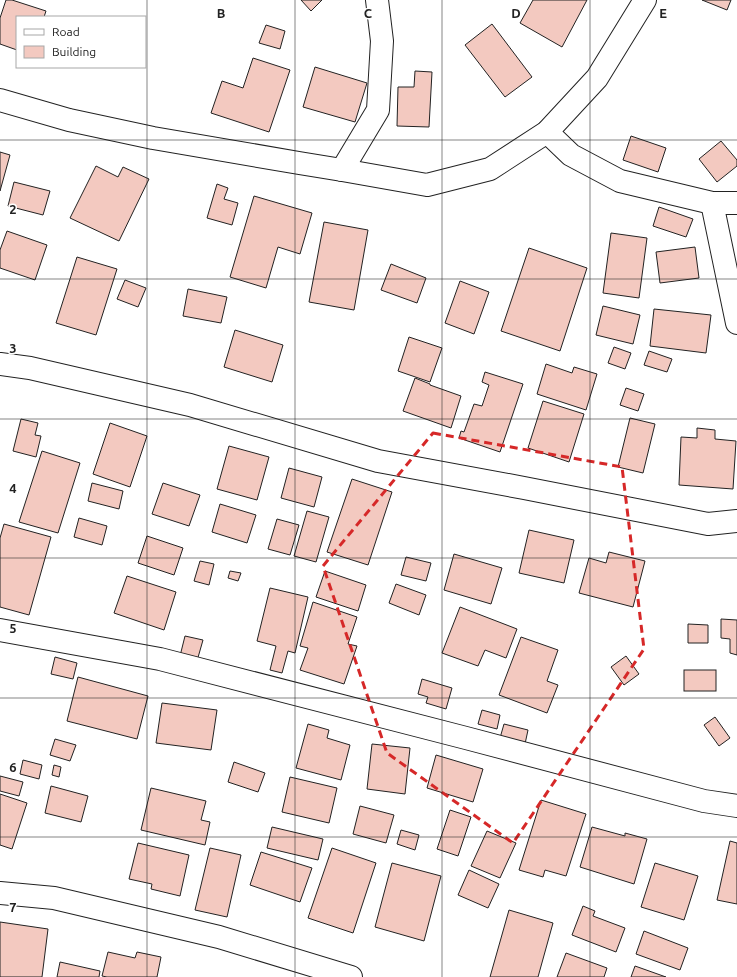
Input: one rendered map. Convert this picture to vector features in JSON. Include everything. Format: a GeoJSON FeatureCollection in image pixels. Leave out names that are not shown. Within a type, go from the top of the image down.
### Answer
{"type":"FeatureCollection","features":[{"type":"Feature","properties":{"kind":"street"},"geometry":{"type":"LineString","coordinates":[[342,170],[378,110],[382,41],[377,0]]}},
{"type":"Feature","properties":{"kind":"street"},"geometry":{"type":"LineString","coordinates":[[0,100],[69,120],[153,138],[427,185],[490,170],[547,132],[597,78],[645,0]]}},
{"type":"Feature","properties":{"kind":"street"},"geometry":{"type":"LineString","coordinates":[[547,132],[571,155],[620,180],[712,203],[737,203]]}},
{"type":"Feature","properties":{"kind":"street"},"geometry":{"type":"LineString","coordinates":[[712,203],[737,323]]}},
{"type":"Feature","properties":{"kind":"street"},"geometry":{"type":"LineString","coordinates":[[0,364],[30,368],[190,405],[378,461],[516,486],[708,524],[737,521]]}},
{"type":"Feature","properties":{"kind":"street"},"geometry":{"type":"LineString","coordinates":[[0,630],[160,659],[704,801],[737,806]]}},
{"type":"Feature","properties":{"kind":"street"},"geometry":{"type":"LineString","coordinates":[[0,893],[54,898],[219,937],[351,977]]}},
{"type":"Feature","properties":{"kind":"highlighted area"},"geometry":{"type":"Polygon","coordinates":[[[433,433],[622,467],[644,649],[513,843],[387,753],[323,566],[433,433]]]}},
{"type":"Feature","properties":{"kind":"building"},"geometry":{"type":"Polygon","coordinates":[[[6,0],[12,0],[46,11],[44,16],[16,16],[16,50],[0,44],[0,18],[6,0]]]}},
{"type":"Feature","properties":{"kind":"building"},"geometry":{"type":"Polygon","coordinates":[[[301,0],[322,0],[311,11],[301,0]]]}},
{"type":"Feature","properties":{"kind":"building"},"geometry":{"type":"Polygon","coordinates":[[[533,0],[587,0],[562,47],[520,23],[533,0]]]}},
{"type":"Feature","properties":{"kind":"building"},"geometry":{"type":"Polygon","coordinates":[[[702,0],[731,0],[727,10],[702,0]]]}},
{"type":"Feature","properties":{"kind":"building"},"geometry":{"type":"Polygon","coordinates":[[[492,24],[532,77],[505,97],[465,45],[492,24]]]}},
{"type":"Feature","properties":{"kind":"building"},"geometry":{"type":"Polygon","coordinates":[[[266,25],[285,31],[280,49],[259,43],[266,25]]]}},
{"type":"Feature","properties":{"kind":"building"},"geometry":{"type":"Polygon","coordinates":[[[253,58],[290,70],[269,132],[211,113],[222,81],[243,88],[253,58]]]}},
{"type":"Feature","properties":{"kind":"building"},"geometry":{"type":"Polygon","coordinates":[[[315,67],[367,83],[355,122],[303,107],[315,67]]]}},
{"type":"Feature","properties":{"kind":"building"},"geometry":{"type":"Polygon","coordinates":[[[415,71],[432,72],[429,127],[397,126],[398,87],[414,87],[415,71]]]}},
{"type":"Feature","properties":{"kind":"building"},"geometry":{"type":"Polygon","coordinates":[[[631,136],[666,148],[658,172],[623,160],[631,136]]]}},
{"type":"Feature","properties":{"kind":"building"},"geometry":{"type":"Polygon","coordinates":[[[721,141],[737,160],[737,166],[717,182],[699,159],[721,141]]]}},
{"type":"Feature","properties":{"kind":"building"},"geometry":{"type":"Polygon","coordinates":[[[0,152],[10,155],[0,191],[0,152]]]}},
{"type":"Feature","properties":{"kind":"building"},"geometry":{"type":"Polygon","coordinates":[[[96,166],[118,177],[123,167],[149,179],[119,241],[70,218],[96,166]]]}},
{"type":"Feature","properties":{"kind":"building"},"geometry":{"type":"Polygon","coordinates":[[[14,182],[50,191],[43,215],[8,206],[14,182]]]}},
{"type":"Feature","properties":{"kind":"building"},"geometry":{"type":"Polygon","coordinates":[[[217,184],[228,188],[224,199],[238,203],[232,225],[207,218],[217,184]]]}},
{"type":"Feature","properties":{"kind":"building"},"geometry":{"type":"Polygon","coordinates":[[[254,196],[312,213],[300,254],[278,247],[266,288],[230,277],[254,196]]]}},
{"type":"Feature","properties":{"kind":"building"},"geometry":{"type":"Polygon","coordinates":[[[659,207],[693,219],[686,237],[653,226],[659,207]]]}},
{"type":"Feature","properties":{"kind":"building"},"geometry":{"type":"Polygon","coordinates":[[[324,222],[368,230],[354,310],[309,302],[324,222]]]}},
{"type":"Feature","properties":{"kind":"building"},"geometry":{"type":"Polygon","coordinates":[[[7,231],[47,245],[35,280],[0,268],[0,250],[7,231]]]}},
{"type":"Feature","properties":{"kind":"building"},"geometry":{"type":"Polygon","coordinates":[[[611,233],[647,238],[639,298],[603,293],[611,233]]]}},
{"type":"Feature","properties":{"kind":"building"},"geometry":{"type":"Polygon","coordinates":[[[695,247],[699,278],[660,283],[656,252],[695,247]]]}},
{"type":"Feature","properties":{"kind":"building"},"geometry":{"type":"Polygon","coordinates":[[[529,248],[587,268],[560,351],[501,331],[529,248]]]}},
{"type":"Feature","properties":{"kind":"building"},"geometry":{"type":"Polygon","coordinates":[[[77,257],[117,269],[96,335],[56,323],[77,257]]]}},
{"type":"Feature","properties":{"kind":"building"},"geometry":{"type":"Polygon","coordinates":[[[391,264],[426,278],[417,303],[381,290],[391,264]]]}},
{"type":"Feature","properties":{"kind":"building"},"geometry":{"type":"Polygon","coordinates":[[[125,280],[146,288],[138,307],[117,299],[125,280]]]}},
{"type":"Feature","properties":{"kind":"building"},"geometry":{"type":"Polygon","coordinates":[[[460,281],[489,292],[474,334],[445,323],[460,281]]]}},
{"type":"Feature","properties":{"kind":"building"},"geometry":{"type":"Polygon","coordinates":[[[188,289],[227,297],[221,323],[183,316],[188,289]]]}},
{"type":"Feature","properties":{"kind":"building"},"geometry":{"type":"Polygon","coordinates":[[[603,306],[640,315],[633,344],[596,335],[603,306]]]}},
{"type":"Feature","properties":{"kind":"building"},"geometry":{"type":"Polygon","coordinates":[[[654,309],[711,315],[706,353],[650,346],[654,309]]]}},
{"type":"Feature","properties":{"kind":"building"},"geometry":{"type":"Polygon","coordinates":[[[235,330],[283,345],[272,382],[224,367],[235,330]]]}},
{"type":"Feature","properties":{"kind":"building"},"geometry":{"type":"Polygon","coordinates":[[[409,337],[442,348],[430,382],[398,371],[409,337]]]}},
{"type":"Feature","properties":{"kind":"building"},"geometry":{"type":"Polygon","coordinates":[[[614,347],[631,353],[625,369],[608,363],[614,347]]]}},
{"type":"Feature","properties":{"kind":"building"},"geometry":{"type":"Polygon","coordinates":[[[649,351],[672,359],[667,372],[644,365],[649,351]]]}},
{"type":"Feature","properties":{"kind":"building"},"geometry":{"type":"Polygon","coordinates":[[[546,364],[572,373],[574,367],[597,374],[586,410],[537,394],[546,364]]]}},
{"type":"Feature","properties":{"kind":"building"},"geometry":{"type":"Polygon","coordinates":[[[485,372],[523,384],[500,452],[459,438],[461,431],[464,432],[474,404],[482,406],[489,385],[482,382],[485,372]]]}},
{"type":"Feature","properties":{"kind":"building"},"geometry":{"type":"Polygon","coordinates":[[[415,378],[461,396],[451,428],[403,411],[415,378]]]}},
{"type":"Feature","properties":{"kind":"building"},"geometry":{"type":"Polygon","coordinates":[[[626,388],[644,394],[638,411],[620,405],[626,388]]]}},
{"type":"Feature","properties":{"kind":"building"},"geometry":{"type":"Polygon","coordinates":[[[543,401],[584,414],[569,462],[528,448],[543,401]]]}},
{"type":"Feature","properties":{"kind":"building"},"geometry":{"type":"Polygon","coordinates":[[[630,418],[655,424],[643,473],[618,467],[630,418]]]}},
{"type":"Feature","properties":{"kind":"building"},"geometry":{"type":"Polygon","coordinates":[[[21,419],[38,423],[35,435],[41,436],[36,457],[13,451],[21,419]]]}},
{"type":"Feature","properties":{"kind":"building"},"geometry":{"type":"Polygon","coordinates":[[[110,423],[147,436],[130,487],[93,474],[110,423]]]}},
{"type":"Feature","properties":{"kind":"building"},"geometry":{"type":"Polygon","coordinates":[[[697,428],[715,430],[715,439],[736,441],[733,489],[679,485],[681,437],[697,438],[697,428]]]}},
{"type":"Feature","properties":{"kind":"building"},"geometry":{"type":"Polygon","coordinates":[[[229,446],[269,457],[257,500],[217,489],[229,446]]]}},
{"type":"Feature","properties":{"kind":"building"},"geometry":{"type":"Polygon","coordinates":[[[42,451],[80,463],[58,533],[19,522],[42,451]]]}},
{"type":"Feature","properties":{"kind":"building"},"geometry":{"type":"Polygon","coordinates":[[[289,468],[322,477],[314,507],[281,498],[289,468]]]}},
{"type":"Feature","properties":{"kind":"building"},"geometry":{"type":"Polygon","coordinates":[[[352,479],[392,492],[368,565],[327,552],[352,479]]]}},
{"type":"Feature","properties":{"kind":"building"},"geometry":{"type":"Polygon","coordinates":[[[92,483],[123,491],[119,509],[88,501],[92,483]]]}},
{"type":"Feature","properties":{"kind":"building"},"geometry":{"type":"Polygon","coordinates":[[[163,483],[200,495],[189,526],[152,514],[163,483]]]}},
{"type":"Feature","properties":{"kind":"building"},"geometry":{"type":"Polygon","coordinates":[[[220,504],[256,515],[247,543],[212,532],[220,504]]]}},
{"type":"Feature","properties":{"kind":"building"},"geometry":{"type":"Polygon","coordinates":[[[307,511],[329,517],[316,562],[294,556],[307,511]]]}},
{"type":"Feature","properties":{"kind":"building"},"geometry":{"type":"Polygon","coordinates":[[[79,518],[107,526],[102,545],[74,537],[79,518]]]}},
{"type":"Feature","properties":{"kind":"building"},"geometry":{"type":"Polygon","coordinates":[[[277,519],[299,525],[290,555],[268,549],[277,519]]]}},
{"type":"Feature","properties":{"kind":"building"},"geometry":{"type":"Polygon","coordinates":[[[4,524],[51,537],[29,615],[0,607],[0,538],[4,524]]]}},
{"type":"Feature","properties":{"kind":"building"},"geometry":{"type":"Polygon","coordinates":[[[529,530],[574,540],[564,583],[519,573],[529,530]]]}},
{"type":"Feature","properties":{"kind":"building"},"geometry":{"type":"Polygon","coordinates":[[[147,536],[183,548],[174,575],[138,563],[147,536]]]}},
{"type":"Feature","properties":{"kind":"building"},"geometry":{"type":"Polygon","coordinates":[[[609,552],[645,561],[633,607],[579,593],[589,558],[606,563],[609,552]]]}},
{"type":"Feature","properties":{"kind":"building"},"geometry":{"type":"Polygon","coordinates":[[[454,554],[502,568],[491,604],[444,590],[454,554]]]}},
{"type":"Feature","properties":{"kind":"building"},"geometry":{"type":"Polygon","coordinates":[[[406,557],[431,563],[426,581],[401,575],[406,557]]]}},
{"type":"Feature","properties":{"kind":"building"},"geometry":{"type":"Polygon","coordinates":[[[200,561],[214,564],[209,585],[194,581],[200,561]]]}},
{"type":"Feature","properties":{"kind":"building"},"geometry":{"type":"Polygon","coordinates":[[[230,571],[241,573],[238,581],[228,578],[230,571]]]}},
{"type":"Feature","properties":{"kind":"building"},"geometry":{"type":"Polygon","coordinates":[[[325,571],[366,585],[358,611],[316,597],[325,571]]]}},
{"type":"Feature","properties":{"kind":"building"},"geometry":{"type":"Polygon","coordinates":[[[127,576],[176,592],[164,630],[114,613],[127,576]]]}},
{"type":"Feature","properties":{"kind":"building"},"geometry":{"type":"Polygon","coordinates":[[[396,584],[426,595],[419,615],[389,603],[396,584]]]}},
{"type":"Feature","properties":{"kind":"building"},"geometry":{"type":"Polygon","coordinates":[[[270,588],[308,597],[295,653],[288,651],[282,673],[270,670],[276,646],[257,641],[270,588]]]}},
{"type":"Feature","properties":{"kind":"building"},"geometry":{"type":"Polygon","coordinates":[[[313,602],[357,617],[348,644],[357,646],[344,684],[300,670],[308,648],[300,646],[313,602]]]}},
{"type":"Feature","properties":{"kind":"building"},"geometry":{"type":"Polygon","coordinates":[[[460,607],[517,629],[506,658],[485,650],[478,666],[442,653],[460,607]]]}},
{"type":"Feature","properties":{"kind":"building"},"geometry":{"type":"Polygon","coordinates":[[[721,619],[737,620],[737,655],[730,653],[730,639],[721,638],[721,619]]]}},
{"type":"Feature","properties":{"kind":"building"},"geometry":{"type":"Polygon","coordinates":[[[688,624],[708,625],[708,643],[688,643],[688,624]]]}},
{"type":"Feature","properties":{"kind":"building"},"geometry":{"type":"Polygon","coordinates":[[[185,636],[203,640],[197,661],[180,656],[185,636]]]}},
{"type":"Feature","properties":{"kind":"building"},"geometry":{"type":"Polygon","coordinates":[[[521,637],[558,650],[547,681],[558,685],[547,713],[499,695],[521,637]]]}},
{"type":"Feature","properties":{"kind":"building"},"geometry":{"type":"Polygon","coordinates":[[[626,656],[639,674],[624,685],[611,667],[626,656]]]}},
{"type":"Feature","properties":{"kind":"building"},"geometry":{"type":"Polygon","coordinates":[[[55,657],[77,663],[73,679],[51,674],[55,657]]]}},
{"type":"Feature","properties":{"kind":"building"},"geometry":{"type":"Polygon","coordinates":[[[684,670],[716,670],[716,691],[684,691],[684,670]]]}},
{"type":"Feature","properties":{"kind":"building"},"geometry":{"type":"Polygon","coordinates":[[[78,677],[148,696],[137,739],[67,721],[78,677]]]}},
{"type":"Feature","properties":{"kind":"building"},"geometry":{"type":"Polygon","coordinates":[[[422,679],[452,688],[446,709],[426,703],[428,697],[418,694],[422,679]]]}},
{"type":"Feature","properties":{"kind":"building"},"geometry":{"type":"Polygon","coordinates":[[[162,703],[217,710],[211,750],[156,743],[162,703]]]}},
{"type":"Feature","properties":{"kind":"building"},"geometry":{"type":"Polygon","coordinates":[[[482,710],[500,715],[497,729],[478,724],[482,710]]]}},
{"type":"Feature","properties":{"kind":"building"},"geometry":{"type":"Polygon","coordinates":[[[715,717],[730,738],[719,746],[704,725],[715,717]]]}},
{"type":"Feature","properties":{"kind":"building"},"geometry":{"type":"Polygon","coordinates":[[[308,724],[329,730],[327,738],[350,745],[341,780],[296,768],[308,724]]]}},
{"type":"Feature","properties":{"kind":"building"},"geometry":{"type":"Polygon","coordinates":[[[504,724],[528,730],[525,744],[500,738],[504,724]]]}},
{"type":"Feature","properties":{"kind":"building"},"geometry":{"type":"Polygon","coordinates":[[[55,739],[76,745],[70,761],[50,755],[55,739]]]}},
{"type":"Feature","properties":{"kind":"building"},"geometry":{"type":"Polygon","coordinates":[[[372,744],[410,748],[405,794],[367,789],[372,744]]]}},
{"type":"Feature","properties":{"kind":"building"},"geometry":{"type":"Polygon","coordinates":[[[436,755],[483,769],[473,802],[427,788],[436,755]]]}},
{"type":"Feature","properties":{"kind":"building"},"geometry":{"type":"Polygon","coordinates":[[[23,760],[42,765],[39,779],[20,774],[23,760]]]}},
{"type":"Feature","properties":{"kind":"building"},"geometry":{"type":"Polygon","coordinates":[[[234,762],[265,773],[258,792],[228,782],[234,762]]]}},
{"type":"Feature","properties":{"kind":"building"},"geometry":{"type":"Polygon","coordinates":[[[54,765],[61,767],[59,777],[52,775],[54,765]]]}},
{"type":"Feature","properties":{"kind":"building"},"geometry":{"type":"Polygon","coordinates":[[[0,776],[23,782],[19,796],[0,791],[0,776]]]}},
{"type":"Feature","properties":{"kind":"building"},"geometry":{"type":"Polygon","coordinates":[[[290,777],[337,788],[329,823],[282,812],[290,777]]]}},
{"type":"Feature","properties":{"kind":"building"},"geometry":{"type":"Polygon","coordinates":[[[51,786],[88,796],[81,822],[45,813],[51,786]]]}},
{"type":"Feature","properties":{"kind":"building"},"geometry":{"type":"Polygon","coordinates":[[[151,788],[206,801],[201,820],[210,822],[205,845],[141,830],[151,788]]]}},
{"type":"Feature","properties":{"kind":"building"},"geometry":{"type":"Polygon","coordinates":[[[0,794],[27,803],[12,849],[0,845],[0,794]]]}},
{"type":"Feature","properties":{"kind":"building"},"geometry":{"type":"Polygon","coordinates":[[[541,800],[586,814],[566,876],[545,870],[543,877],[519,870],[541,800]]]}},
{"type":"Feature","properties":{"kind":"building"},"geometry":{"type":"Polygon","coordinates":[[[360,806],[394,815],[386,843],[353,834],[360,806]]]}},
{"type":"Feature","properties":{"kind":"building"},"geometry":{"type":"Polygon","coordinates":[[[450,810],[471,817],[458,856],[437,849],[450,810]]]}},
{"type":"Feature","properties":{"kind":"building"},"geometry":{"type":"Polygon","coordinates":[[[272,827],[323,839],[318,860],[267,848],[272,827]]]}},
{"type":"Feature","properties":{"kind":"building"},"geometry":{"type":"Polygon","coordinates":[[[592,827],[625,836],[625,833],[647,839],[634,884],[580,867],[592,827]]]}},
{"type":"Feature","properties":{"kind":"building"},"geometry":{"type":"Polygon","coordinates":[[[401,830],[419,835],[415,850],[397,844],[401,830]]]}},
{"type":"Feature","properties":{"kind":"building"},"geometry":{"type":"Polygon","coordinates":[[[487,831],[516,843],[500,878],[471,866],[487,831]]]}},
{"type":"Feature","properties":{"kind":"building"},"geometry":{"type":"Polygon","coordinates":[[[730,841],[737,843],[737,904],[717,900],[730,841]]]}},
{"type":"Feature","properties":{"kind":"building"},"geometry":{"type":"Polygon","coordinates":[[[138,843],[189,855],[180,896],[151,889],[152,884],[129,879],[138,843]]]}},
{"type":"Feature","properties":{"kind":"building"},"geometry":{"type":"Polygon","coordinates":[[[210,848],[241,855],[227,917],[195,910],[210,848]]]}},
{"type":"Feature","properties":{"kind":"building"},"geometry":{"type":"Polygon","coordinates":[[[332,848],[376,863],[353,933],[308,918],[332,848]]]}},
{"type":"Feature","properties":{"kind":"building"},"geometry":{"type":"Polygon","coordinates":[[[261,852],[312,868],[300,902],[250,885],[261,852]]]}},
{"type":"Feature","properties":{"kind":"building"},"geometry":{"type":"Polygon","coordinates":[[[392,863],[441,876],[424,941],[375,927],[392,863]]]}},
{"type":"Feature","properties":{"kind":"building"},"geometry":{"type":"Polygon","coordinates":[[[655,863],[698,876],[684,920],[641,907],[655,863]]]}},
{"type":"Feature","properties":{"kind":"building"},"geometry":{"type":"Polygon","coordinates":[[[469,870],[499,884],[488,908],[458,895],[469,870]]]}},
{"type":"Feature","properties":{"kind":"building"},"geometry":{"type":"Polygon","coordinates":[[[583,906],[595,911],[593,916],[625,928],[616,952],[572,935],[583,906]]]}},
{"type":"Feature","properties":{"kind":"building"},"geometry":{"type":"Polygon","coordinates":[[[509,910],[553,923],[538,977],[490,977],[509,910]]]}},
{"type":"Feature","properties":{"kind":"building"},"geometry":{"type":"Polygon","coordinates":[[[0,922],[48,929],[42,977],[0,977],[0,922]]]}},
{"type":"Feature","properties":{"kind":"building"},"geometry":{"type":"Polygon","coordinates":[[[644,931],[688,948],[680,970],[636,954],[644,931]]]}},
{"type":"Feature","properties":{"kind":"building"},"geometry":{"type":"Polygon","coordinates":[[[108,952],[135,958],[137,952],[161,957],[157,977],[102,976],[108,952]]]}},
{"type":"Feature","properties":{"kind":"building"},"geometry":{"type":"Polygon","coordinates":[[[566,953],[607,968],[604,977],[557,977],[566,953]]]}},
{"type":"Feature","properties":{"kind":"building"},"geometry":{"type":"Polygon","coordinates":[[[60,962],[100,971],[99,977],[57,977],[60,962]]]}},
{"type":"Feature","properties":{"kind":"building"},"geometry":{"type":"Polygon","coordinates":[[[635,966],[666,977],[631,977],[635,966]]]}}]}
